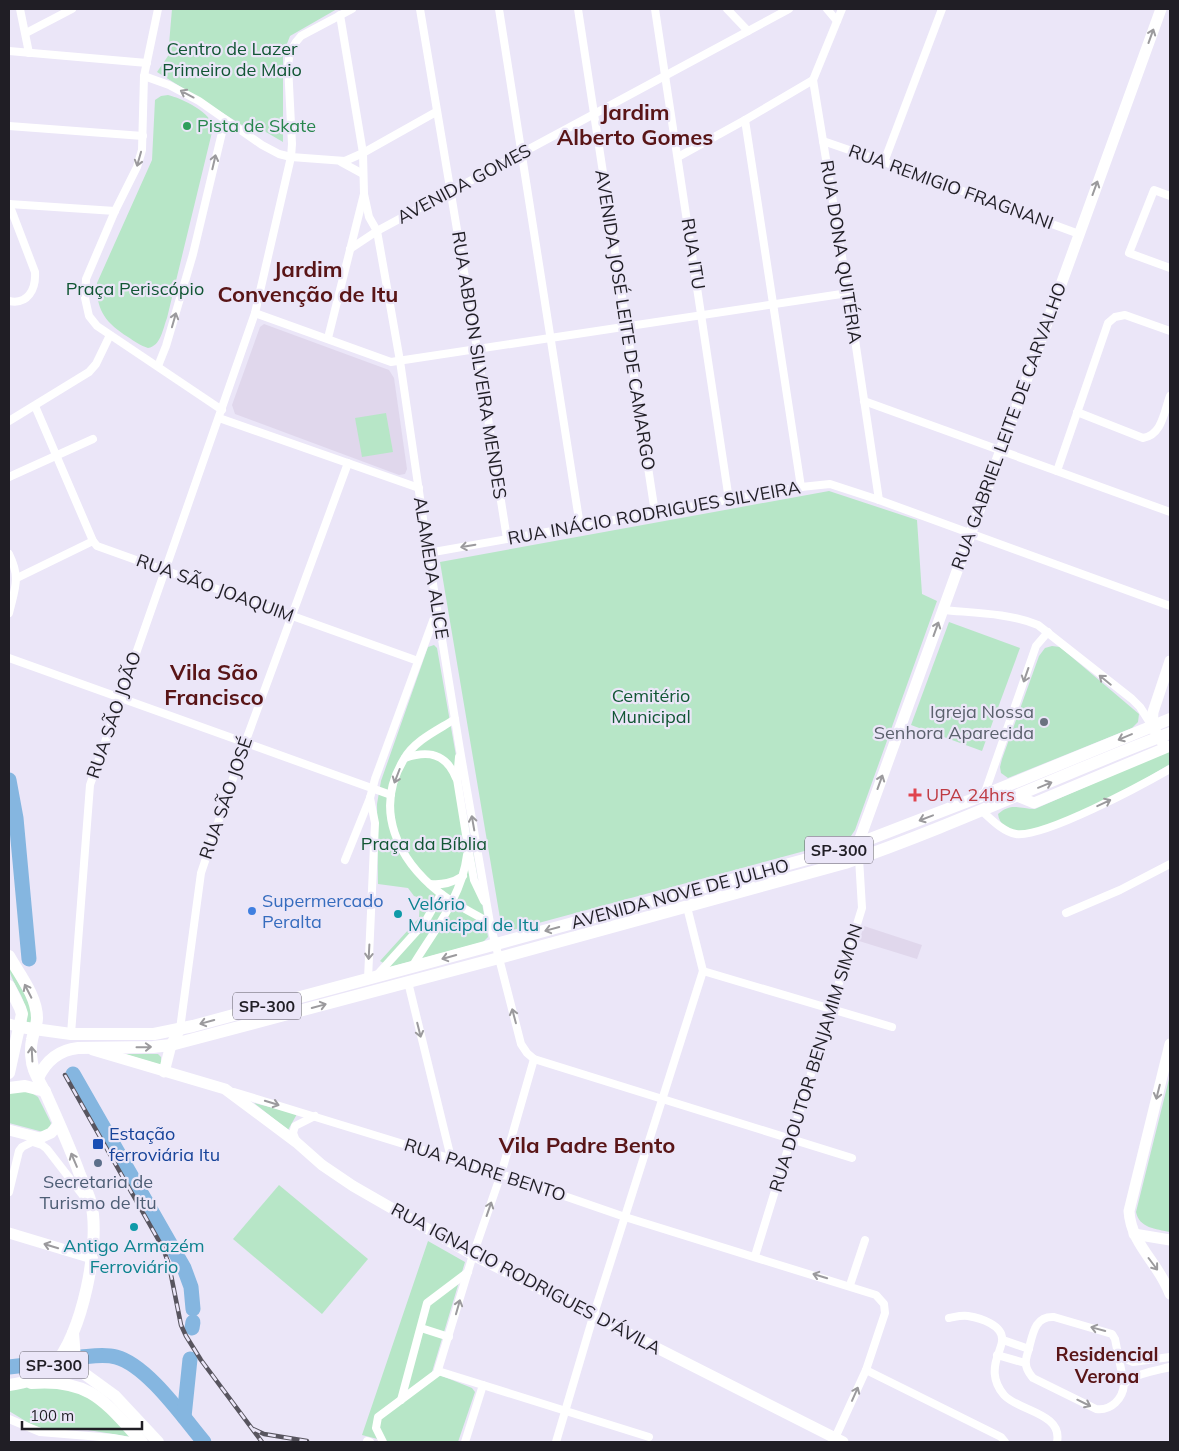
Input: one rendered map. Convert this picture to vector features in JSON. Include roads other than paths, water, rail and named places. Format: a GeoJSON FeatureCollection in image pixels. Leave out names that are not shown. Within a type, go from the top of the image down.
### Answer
{"type":"FeatureCollection","features":[{"type":"Feature","properties":{"kind":"main road","name":"AVENIDA NOVE DE JULHO"},"geometry":{"type":"LineString","coordinates":[[496,944],[698,890],[876,838],[1170,719]]}},
{"type":"Feature","properties":{"kind":"main road","name":"AVENIDA NOVE DE JULHO"},"geometry":{"type":"LineString","coordinates":[[499,958],[859,858],[982,811],[1164,735]]}},
{"type":"Feature","properties":{"kind":"main road"},"geometry":{"type":"LineString","coordinates":[[859,858],[863,847],[876,838]]}},
{"type":"Feature","properties":{"kind":"main road"},"geometry":{"type":"LineString","coordinates":[[822,868],[850,857],[858,844]]}},
{"type":"Feature","properties":{"kind":"main road","name":"SP-300"},"geometry":{"type":"LineString","coordinates":[[14,1026],[71,1034],[154,1034],[496,944]]}},
{"type":"Feature","properties":{"kind":"main road"},"geometry":{"type":"LineString","coordinates":[[9,956],[33,1000],[37,1016],[32,1044],[33,1064],[38,1078]]}},
{"type":"Feature","properties":{"kind":"main road","name":"SP-300"},"geometry":{"type":"LineString","coordinates":[[14,1384],[42,1375],[54,1365],[62,1354],[73,1330],[92,1258],[94,1224],[92,1205],[38,1078],[45,1065],[55,1056],[67,1050],[87,1048],[171,1045],[499,958]]}},
{"type":"Feature","properties":{"kind":"main road"},"geometry":{"type":"LineString","coordinates":[[375,991],[390,982],[405,977],[412,967]]}},
{"type":"Feature","properties":{"kind":"main road"},"geometry":{"type":"LineString","coordinates":[[9,986],[22,1014],[14,1026],[9,1073]]}},
{"type":"Feature","properties":{"kind":"main road"},"geometry":{"type":"LineString","coordinates":[[9,1088],[25,1086],[45,1091]]}},
{"type":"Feature","properties":{"kind":"main road"},"geometry":{"type":"LineString","coordinates":[[73,1330],[74,1353],[80,1369],[86,1376],[115,1396],[158,1442]]}},
{"type":"Feature","properties":{"kind":"main road"},"geometry":{"type":"LineString","coordinates":[[14,1384],[61,1382],[86,1390],[100,1398],[142,1442]]}},
{"type":"Feature","properties":{"kind":"street"},"geometry":{"type":"LineString","coordinates":[[20,9],[29,53]]}},
{"type":"Feature","properties":{"kind":"street"},"geometry":{"type":"LineString","coordinates":[[26,33],[72,9]]}},
{"type":"Feature","properties":{"kind":"street"},"geometry":{"type":"LineString","coordinates":[[158,9],[144,76],[142,150],[137,167],[115,211],[86,279],[85,298],[89,316],[97,326],[110,336],[158,366],[220,414],[419,488]]}},
{"type":"Feature","properties":{"kind":"street","name":"RUA SÃO JOÃO"},"geometry":{"type":"LineString","coordinates":[[71,1034],[90,785],[254,313],[291,157],[288,65],[290,53],[295,42],[301,36],[352,9]]}},
{"type":"Feature","properties":{"kind":"street","name":"RUA ABDON SILVEIRA MENDES"},"geometry":{"type":"LineString","coordinates":[[420,9],[507,539]]}},
{"type":"Feature","properties":{"kind":"street"},"geometry":{"type":"LineString","coordinates":[[498,9],[580,526]]}},
{"type":"Feature","properties":{"kind":"street","name":"AVENIDA JOSÉ LEITE DE CAMARGO"},"geometry":{"type":"LineString","coordinates":[[578,9],[655,513]]}},
{"type":"Feature","properties":{"kind":"street","name":"RUA ITU"},"geometry":{"type":"LineString","coordinates":[[655,9],[729,500]]}},
{"type":"Feature","properties":{"kind":"street"},"geometry":{"type":"LineString","coordinates":[[727,9],[748,30]]}},
{"type":"Feature","properties":{"kind":"street","name":"AVENIDA GOMES"},"geometry":{"type":"LineString","coordinates":[[350,249],[377,231],[450,191],[789,9]]}},
{"type":"Feature","properties":{"kind":"street"},"geometry":{"type":"LineString","coordinates":[[827,9],[837,21]]}},
{"type":"Feature","properties":{"kind":"street"},"geometry":{"type":"LineString","coordinates":[[678,157],[813,80],[842,9]]}},
{"type":"Feature","properties":{"kind":"street"},"geometry":{"type":"LineString","coordinates":[[884,162],[942,9]]}},
{"type":"Feature","properties":{"kind":"street","name":"RUA GABRIEL LEITE DE CARVALHO"},"geometry":{"type":"LineString","coordinates":[[858,844],[1161,9]]}},
{"type":"Feature","properties":{"kind":"street"},"geometry":{"type":"LineString","coordinates":[[328,338],[364,194],[363,153],[340,15]]}},
{"type":"Feature","properties":{"kind":"street"},"geometry":{"type":"LineString","coordinates":[[9,52],[147,63]]}},
{"type":"Feature","properties":{"kind":"street"},"geometry":{"type":"LineString","coordinates":[[144,76],[169,85],[199,101],[262,145],[279,154],[291,157],[341,162],[353,159],[436,112]]}},
{"type":"Feature","properties":{"kind":"street","name":"RUA DONA QUITÉRIA"},"geometry":{"type":"LineString","coordinates":[[813,80],[848,293],[879,500]]}},
{"type":"Feature","properties":{"kind":"street"},"geometry":{"type":"LineString","coordinates":[[158,366],[166,346],[193,254],[225,120]]}},
{"type":"Feature","properties":{"kind":"street"},"geometry":{"type":"LineString","coordinates":[[745,120],[802,487]]}},
{"type":"Feature","properties":{"kind":"street"},"geometry":{"type":"LineString","coordinates":[[9,126],[143,136]]}},
{"type":"Feature","properties":{"kind":"street","name":"RUA REMIGIO FRAGNANI"},"geometry":{"type":"LineString","coordinates":[[823,141],[1079,234]]}},
{"type":"Feature","properties":{"kind":"street"},"geometry":{"type":"LineString","coordinates":[[341,162],[363,174]]}},
{"type":"Feature","properties":{"kind":"street"},"geometry":{"type":"LineString","coordinates":[[1170,196],[1154,190],[1130,254],[1170,268]]}},
{"type":"Feature","properties":{"kind":"street","name":"ALAMEDA ALICE"},"geometry":{"type":"LineString","coordinates":[[364,194],[369,217],[377,231],[400,361],[428,553],[490,923],[521,1044],[534,1059]]}},
{"type":"Feature","properties":{"kind":"street"},"geometry":{"type":"LineString","coordinates":[[9,301],[20,302],[27,298],[36,282],[35,272],[9,204],[115,211]]}},
{"type":"Feature","properties":{"kind":"street","name":"AVENIDA GOMES"},"geometry":{"type":"LineString","coordinates":[[352,240],[377,231]]}},
{"type":"Feature","properties":{"kind":"street"},"geometry":{"type":"LineString","coordinates":[[254,313],[391,362],[848,293]]}},
{"type":"Feature","properties":{"kind":"street"},"geometry":{"type":"LineString","coordinates":[[1057,471],[1108,323],[1115,316],[1125,315],[1170,332]]}},
{"type":"Feature","properties":{"kind":"street"},"geometry":{"type":"LineString","coordinates":[[9,421],[89,372],[96,364],[110,336]]}},
{"type":"Feature","properties":{"kind":"street"},"geometry":{"type":"LineString","coordinates":[[1077,412],[1143,438],[1150,437],[1157,432],[1170,396]]}},
{"type":"Feature","properties":{"kind":"street"},"geometry":{"type":"LineString","coordinates":[[864,401],[1170,512]]}},
{"type":"Feature","properties":{"kind":"street"},"geometry":{"type":"LineString","coordinates":[[17,578],[93,541],[35,406]]}},
{"type":"Feature","properties":{"kind":"street"},"geometry":{"type":"LineString","coordinates":[[9,477],[93,439]]}},
{"type":"Feature","properties":{"kind":"street","name":"RUA SÃO JOSÉ"},"geometry":{"type":"LineString","coordinates":[[180,1028],[201,873],[244,743],[348,463]]}},
{"type":"Feature","properties":{"kind":"street","name":"RUA INÁCIO RODRIGUES SILVEIRA"},"geometry":{"type":"LineString","coordinates":[[428,553],[802,487],[830,484],[971,533],[1170,606]]}},
{"type":"Feature","properties":{"kind":"street","name":"RUA SÃO JOAQUIM"},"geometry":{"type":"LineString","coordinates":[[93,541],[97,546],[418,661]]}},
{"type":"Feature","properties":{"kind":"street"},"geometry":{"type":"LineString","coordinates":[[9,554],[14,564],[17,578],[9,613]]}},
{"type":"Feature","properties":{"kind":"street"},"geometry":{"type":"LineString","coordinates":[[345,860],[370,798],[437,608]]}},
{"type":"Feature","properties":{"kind":"street"},"geometry":{"type":"LineString","coordinates":[[943,610],[1028,621],[1038,625],[1132,699],[1145,713],[1152,726],[1164,735],[1169,747],[1034,803],[1017,796]]}},
{"type":"Feature","properties":{"kind":"street"},"geometry":{"type":"LineString","coordinates":[[984,795],[1036,646],[1048,632]]}},
{"type":"Feature","properties":{"kind":"street"},"geometry":{"type":"LineString","coordinates":[[9,658],[391,795]]}},
{"type":"Feature","properties":{"kind":"street"},"geometry":{"type":"LineString","coordinates":[[1152,726],[1153,712],[1170,661]]}},
{"type":"Feature","properties":{"kind":"street"},"geometry":{"type":"LineString","coordinates":[[455,719],[430,734],[404,758],[391,795],[391,819],[400,847],[414,868],[441,894],[490,923]]}},
{"type":"Feature","properties":{"kind":"street"},"geometry":{"type":"LineString","coordinates":[[460,750],[457,780],[468,847],[474,880],[488,911]]}},
{"type":"Feature","properties":{"kind":"street"},"geometry":{"type":"LineString","coordinates":[[404,758],[425,754],[444,758],[450,764],[457,780]]}},
{"type":"Feature","properties":{"kind":"street"},"geometry":{"type":"LineString","coordinates":[[982,811],[1002,827],[1015,834],[1039,832],[1141,785],[1170,769]]}},
{"type":"Feature","properties":{"kind":"street"},"geometry":{"type":"LineString","coordinates":[[370,798],[375,824],[372,978]]}},
{"type":"Feature","properties":{"kind":"street"},"geometry":{"type":"LineString","coordinates":[[412,967],[453,901],[463,876],[468,847]]}},
{"type":"Feature","properties":{"kind":"street","name":"RUA DOUTOR BENJAMIM SIMON"},"geometry":{"type":"LineString","coordinates":[[755,1256],[862,908],[859,858]]}},
{"type":"Feature","properties":{"kind":"street"},"geometry":{"type":"LineString","coordinates":[[1066,913],[1120,890],[1170,864]]}},
{"type":"Feature","properties":{"kind":"street"},"geometry":{"type":"LineString","coordinates":[[430,884],[442,885],[463,876]]}},
{"type":"Feature","properties":{"kind":"street"},"geometry":{"type":"LineString","coordinates":[[372,978],[413,937],[425,922],[441,894]]}},
{"type":"Feature","properties":{"kind":"street"},"geometry":{"type":"LineString","coordinates":[[556,1442],[593,1317],[702,971],[687,907]]}},
{"type":"Feature","properties":{"kind":"street"},"geometry":{"type":"LineString","coordinates":[[413,937],[423,948]]}},
{"type":"Feature","properties":{"kind":"street"},"geometry":{"type":"LineString","coordinates":[[702,971],[892,1027]]}},
{"type":"Feature","properties":{"kind":"street"},"geometry":{"type":"LineString","coordinates":[[408,982],[450,1158]]}},
{"type":"Feature","properties":{"kind":"street"},"geometry":{"type":"LineString","coordinates":[[164,1072],[171,1045],[180,1028]]}},
{"type":"Feature","properties":{"kind":"street"},"geometry":{"type":"LineString","coordinates":[[1170,1044],[1130,1202],[1130,1219],[1134,1234],[1142,1250],[1163,1277],[1170,1294]]}},
{"type":"Feature","properties":{"kind":"street","name":"RUA PADRE BENTO"},"geometry":{"type":"LineString","coordinates":[[87,1048],[450,1158],[625,1217],[871,1292],[881,1299],[884,1304],[884,1313],[866,1370]]}},
{"type":"Feature","properties":{"kind":"street"},"geometry":{"type":"LineString","coordinates":[[383,1442],[376,1428],[378,1417],[438,1371],[473,1255],[501,1174],[534,1059],[852,1158]]}},
{"type":"Feature","properties":{"kind":"street","name":"RUA IGNACIO RODRIGUES D'ÁVILA"},"geometry":{"type":"LineString","coordinates":[[225,1089],[296,1142],[322,1165],[353,1186],[473,1255],[839,1440]]}},
{"type":"Feature","properties":{"kind":"street"},"geometry":{"type":"LineString","coordinates":[[296,1142],[293,1133],[295,1126],[315,1116]]}},
{"type":"Feature","properties":{"kind":"street"},"geometry":{"type":"LineString","coordinates":[[9,1192],[19,1151],[22,1147],[51,1133],[59,1124]]}},
{"type":"Feature","properties":{"kind":"street"},"geometry":{"type":"LineString","coordinates":[[9,1130],[37,1140],[47,1149],[92,1205]]}},
{"type":"Feature","properties":{"kind":"street"},"geometry":{"type":"LineString","coordinates":[[9,1233],[92,1258]]}},
{"type":"Feature","properties":{"kind":"street"},"geometry":{"type":"LineString","coordinates":[[1134,1234],[1170,1240]]}},
{"type":"Feature","properties":{"kind":"street"},"geometry":{"type":"LineString","coordinates":[[850,1285],[865,1240]]}},
{"type":"Feature","properties":{"kind":"street"},"geometry":{"type":"LineString","coordinates":[[401,1400],[427,1303],[468,1272]]}},
{"type":"Feature","properties":{"kind":"street"},"geometry":{"type":"LineString","coordinates":[[949,1318],[968,1316],[988,1322],[996,1327],[1003,1340],[997,1355],[994,1374],[999,1388],[1011,1401],[1048,1419],[1057,1431],[1057,1442]]}},
{"type":"Feature","properties":{"kind":"street"},"geometry":{"type":"LineString","coordinates":[[1047,1316],[1108,1331],[1115,1339],[1119,1356],[1124,1384],[1123,1392],[1119,1399],[1103,1410],[1096,1409],[1033,1378],[1028,1372],[1025,1363],[1035,1328],[1047,1316]]}},
{"type":"Feature","properties":{"kind":"street"},"geometry":{"type":"LineString","coordinates":[[421,1328],[449,1337]]}},
{"type":"Feature","properties":{"kind":"street"},"geometry":{"type":"LineString","coordinates":[[1003,1340],[1029,1349]]}},
{"type":"Feature","properties":{"kind":"street"},"geometry":{"type":"LineString","coordinates":[[997,1355],[1025,1363]]}},
{"type":"Feature","properties":{"kind":"street"},"geometry":{"type":"LineString","coordinates":[[1119,1356],[1133,1362],[1170,1357]]}},
{"type":"Feature","properties":{"kind":"street"},"geometry":{"type":"LineString","coordinates":[[1124,1384],[1138,1375],[1170,1367]]}},
{"type":"Feature","properties":{"kind":"street"},"geometry":{"type":"LineString","coordinates":[[839,1440],[866,1370],[1001,1437],[1005,1442]]}},
{"type":"Feature","properties":{"kind":"street"},"geometry":{"type":"LineString","coordinates":[[438,1371],[649,1437]]}},
{"type":"Feature","properties":{"kind":"street"},"geometry":{"type":"LineString","coordinates":[[465,1442],[483,1385]]}},
{"type":"Feature","properties":{"kind":"street"},"geometry":{"type":"LineString","coordinates":[[9,1419],[48,1438],[113,1438],[135,1442]]}},
{"type":"Feature","properties":{"kind":"waterway"},"geometry":{"type":"LineString","coordinates":[[9,780],[16,818],[29,959]]}},
{"type":"Feature","properties":{"kind":"waterway"},"geometry":{"type":"LineString","coordinates":[[73,1074],[184,1268],[191,1287],[193,1309]]}},
{"type":"Feature","properties":{"kind":"waterway"},"geometry":{"type":"LineString","coordinates":[[192,1328],[193,1322]]}},
{"type":"Feature","properties":{"kind":"waterway"},"geometry":{"type":"LineString","coordinates":[[81,1357],[112,1356],[128,1362],[140,1370],[164,1393],[204,1442]]}},
{"type":"Feature","properties":{"kind":"waterway"},"geometry":{"type":"LineString","coordinates":[[184,1417],[190,1359]]}},
{"type":"Feature","properties":{"kind":"waterway"},"geometry":{"type":"LineString","coordinates":[[9,1367],[35,1364]]}},
{"type":"Feature","properties":{"kind":"railway"},"geometry":{"type":"LineString","coordinates":[[65,1075],[163,1248],[169,1265],[181,1325],[186,1336],[201,1360],[262,1442]]}},
{"type":"Feature","properties":{"kind":"railway"},"geometry":{"type":"LineString","coordinates":[[253,1429],[264,1434],[307,1441]]}},
{"type":"Feature","properties":{"kind":"place","name":"Pista de Skate"},"geometry":{"type":"Point","coordinates":[187,126]}},
{"type":"Feature","properties":{"kind":"place","name":"Igreja Nossa Senhora Aparecida"},"geometry":{"type":"Point","coordinates":[1044,722]}},
{"type":"Feature","properties":{"kind":"place","name":"UPA 24hrs"},"geometry":{"type":"Point","coordinates":[915,795]}},
{"type":"Feature","properties":{"kind":"place","name":"Supermercado Peralta"},"geometry":{"type":"Point","coordinates":[252,911]}},
{"type":"Feature","properties":{"kind":"place","name":"Velório Municipal de Itu"},"geometry":{"type":"Point","coordinates":[398,914]}},
{"type":"Feature","properties":{"kind":"place","name":"Estação ferroviária Itu"},"geometry":{"type":"Point","coordinates":[98,1144]}},
{"type":"Feature","properties":{"kind":"place","name":"Secretaria de Turismo de Itu"},"geometry":{"type":"Point","coordinates":[98,1163]}},
{"type":"Feature","properties":{"kind":"place","name":"Antigo Armazém Ferroviário"},"geometry":{"type":"Point","coordinates":[134,1227]}},
{"type":"Feature","properties":{"kind":"district","name":"Jardim Alberto Gomes"},"geometry":{"type":"Point","coordinates":[635,124]}},
{"type":"Feature","properties":{"kind":"district","name":"Jardim Convenção de Itu"},"geometry":{"type":"Point","coordinates":[308,282]}},
{"type":"Feature","properties":{"kind":"district","name":"Vila São Francisco"},"geometry":{"type":"Point","coordinates":[214,684]}},
{"type":"Feature","properties":{"kind":"district","name":"Vila Padre Bento"},"geometry":{"type":"Point","coordinates":[587,1145]}},
{"type":"Feature","properties":{"kind":"district","name":"Residencial Verona"},"geometry":{"type":"Point","coordinates":[1107,1365]}},
{"type":"Feature","properties":{"kind":"park label","name":"Centro de Lazer Primeiro de Maio"},"geometry":{"type":"Point","coordinates":[232,59]}},
{"type":"Feature","properties":{"kind":"park label","name":"Praça Periscópio"},"geometry":{"type":"Point","coordinates":[135,289]}},
{"type":"Feature","properties":{"kind":"park label","name":"Cemitério Municipal"},"geometry":{"type":"Point","coordinates":[651,706]}},
{"type":"Feature","properties":{"kind":"park label","name":"Praça da Bíblia"},"geometry":{"type":"Point","coordinates":[424,844]}}]}
